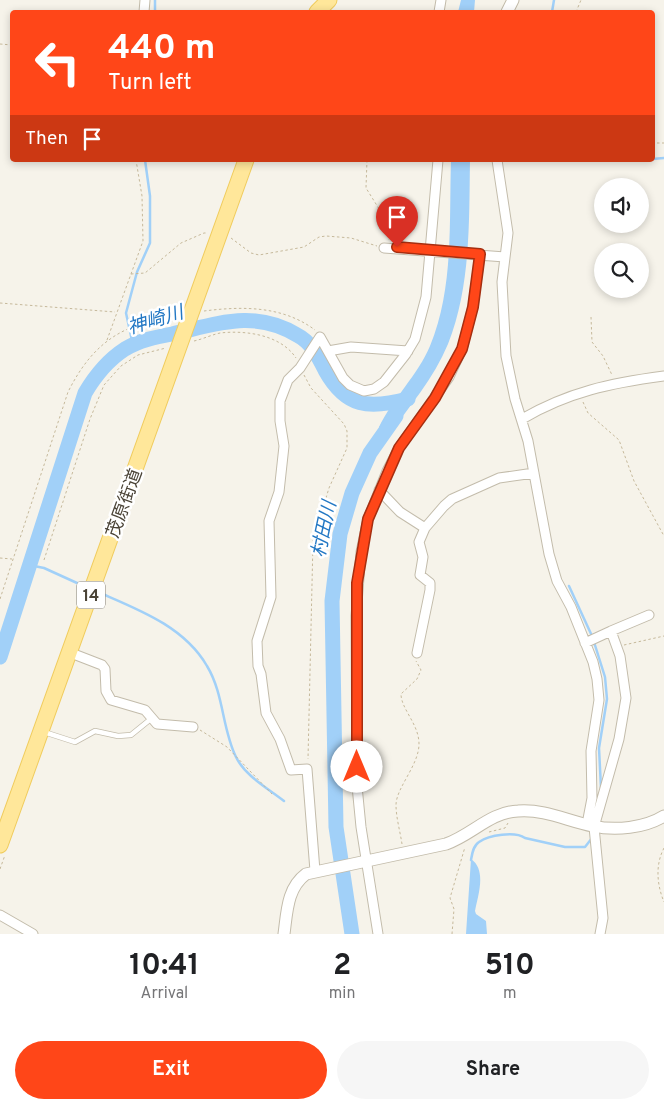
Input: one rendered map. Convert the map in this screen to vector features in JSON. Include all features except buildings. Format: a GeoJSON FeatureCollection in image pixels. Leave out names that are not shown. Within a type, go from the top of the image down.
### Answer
{"type":"FeatureCollection","features":[{"type":"Feature","properties":{"kind":"main road"},"geometry":{"type":"LineString","coordinates":[[319,10],[328,0]]}},
{"type":"Feature","properties":{"kind":"main road","name":"茂原街道"},"geometry":{"type":"LineString","coordinates":[[0,846],[71,653],[245,162]]}},
{"type":"Feature","properties":{"kind":"street"},"geometry":{"type":"LineString","coordinates":[[315,872],[308,769],[291,770],[280,739],[266,713],[262,674],[258,666],[257,641],[271,597],[269,520],[279,492],[284,446],[280,420],[280,401],[288,380],[300,368],[320,336],[343,378],[357,389],[370,391],[384,382],[408,350],[415,339],[426,297],[438,162]]}},
{"type":"Feature","properties":{"kind":"street"},"geometry":{"type":"LineString","coordinates":[[497,162],[508,233],[502,282],[506,356],[534,473],[551,563],[557,581],[571,606],[586,643],[597,679],[599,700],[592,735],[590,825],[603,918],[600,934]]}},
{"type":"Feature","properties":{"kind":"street"},"geometry":{"type":"LineString","coordinates":[[384,248],[505,257]]}},
{"type":"Feature","properties":{"kind":"street"},"geometry":{"type":"LineString","coordinates":[[378,934],[357,786],[356,616],[362,552],[368,519],[379,490],[399,448],[435,398],[462,349],[473,307],[480,254]]}},
{"type":"Feature","properties":{"kind":"street"},"geometry":{"type":"LineString","coordinates":[[328,350],[351,347],[408,350]]}},
{"type":"Feature","properties":{"kind":"street"},"geometry":{"type":"LineString","coordinates":[[522,419],[542,407],[567,398],[577,392],[616,382],[664,376]]}},
{"type":"Feature","properties":{"kind":"street"},"geometry":{"type":"LineString","coordinates":[[417,653],[430,590],[430,583],[420,575],[423,557],[419,542],[425,528],[452,499],[499,478],[534,473]]}},
{"type":"Feature","properties":{"kind":"street"},"geometry":{"type":"LineString","coordinates":[[379,490],[400,512],[425,528]]}},
{"type":"Feature","properties":{"kind":"street"},"geometry":{"type":"LineString","coordinates":[[586,643],[649,615]]}},
{"type":"Feature","properties":{"kind":"street"},"geometry":{"type":"LineString","coordinates":[[590,825],[619,740],[626,698],[611,631]]}},
{"type":"Feature","properties":{"kind":"street"},"geometry":{"type":"LineString","coordinates":[[71,653],[102,665],[105,669],[106,691],[111,700],[137,706],[145,710],[157,724],[193,727]]}},
{"type":"Feature","properties":{"kind":"street"},"geometry":{"type":"LineString","coordinates":[[284,934],[288,902],[293,887],[301,877],[315,872],[455,841],[492,818],[509,812],[548,812],[590,825],[631,827],[652,823],[664,816]]}},
{"type":"Feature","properties":{"kind":"street"},"geometry":{"type":"LineString","coordinates":[[0,915],[33,934]]}},
{"type":"Feature","properties":{"kind":"lane"},"geometry":{"type":"LineString","coordinates":[[41,731],[75,742],[95,731],[118,736],[131,735],[152,718]]}},
{"type":"Feature","properties":{"kind":"path"},"geometry":{"type":"LineString","coordinates":[[107,340],[143,241],[142,196],[136,162]]}},
{"type":"Feature","properties":{"kind":"path"},"geometry":{"type":"LineString","coordinates":[[367,162],[366,188],[381,212],[394,248]]}},
{"type":"Feature","properties":{"kind":"path"},"geometry":{"type":"LineString","coordinates":[[130,274],[146,273],[181,243],[204,233],[220,233],[251,253],[259,255],[304,247],[319,237],[326,236],[351,238],[384,248]]}},
{"type":"Feature","properties":{"kind":"path"},"geometry":{"type":"LineString","coordinates":[[0,303],[116,312]]}},
{"type":"Feature","properties":{"kind":"path"},"geometry":{"type":"LineString","coordinates":[[0,600],[68,392],[83,366],[107,340],[129,328],[152,321],[168,319],[179,323],[190,317],[234,308],[266,310],[299,320],[320,336]]}},
{"type":"Feature","properties":{"kind":"path"},"geometry":{"type":"LineString","coordinates":[[591,317],[592,342],[603,356],[616,382]]}},
{"type":"Feature","properties":{"kind":"path"},"geometry":{"type":"LineString","coordinates":[[44,560],[90,419],[104,385],[122,366],[138,355],[218,334],[251,334],[276,341],[288,349],[296,357],[311,388],[338,414],[347,431],[347,448],[329,488],[313,541],[308,769]]}},
{"type":"Feature","properties":{"kind":"path"},"geometry":{"type":"LineString","coordinates":[[577,392],[588,412],[619,440],[634,481],[664,536]]}},
{"type":"Feature","properties":{"kind":"path"},"geometry":{"type":"LineString","coordinates":[[0,558],[13,559]]}},
{"type":"Feature","properties":{"kind":"path"},"geometry":{"type":"LineString","coordinates":[[616,647],[664,636]]}},
{"type":"Feature","properties":{"kind":"path"},"geometry":{"type":"LineString","coordinates":[[403,852],[396,804],[419,753],[419,742],[411,716],[401,701],[401,694],[417,679],[421,670],[416,664],[417,653]]}},
{"type":"Feature","properties":{"kind":"path"},"geometry":{"type":"LineString","coordinates":[[193,727],[227,746],[272,794]]}},
{"type":"Feature","properties":{"kind":"path"},"geometry":{"type":"LineString","coordinates":[[488,832],[505,828],[509,812]]}},
{"type":"Feature","properties":{"kind":"path"},"geometry":{"type":"LineString","coordinates":[[452,934],[454,909],[450,898],[466,844]]}},
{"type":"Feature","properties":{"kind":"path"},"geometry":{"type":"LineString","coordinates":[[664,848],[660,857],[658,881],[664,902]]}},
{"type":"Feature","properties":{"kind":"water"},"geometry":{"type":"Polygon","coordinates":[[[461,0],[475,0],[474,10],[458,10],[461,0]]]}},
{"type":"Feature","properties":{"kind":"water"},"geometry":{"type":"Polygon","coordinates":[[[451,162],[470,162],[465,276],[456,322],[436,369],[388,436],[379,427],[391,406],[425,357],[438,324],[447,278],[451,162]]]}},
{"type":"Feature","properties":{"kind":"water"},"geometry":{"type":"Polygon","coordinates":[[[471,859],[476,864],[480,876],[475,911],[476,914],[486,921],[487,934],[466,934],[471,859]]]}},
{"type":"Feature","properties":{"kind":"waterway"},"geometry":{"type":"LineString","coordinates":[[155,0],[155,10]]}},
{"type":"Feature","properties":{"kind":"waterway"},"geometry":{"type":"LineString","coordinates":[[552,10],[554,0]]}},
{"type":"Feature","properties":{"kind":"waterway"},"geometry":{"type":"LineString","coordinates":[[655,159],[664,158]]}},
{"type":"Feature","properties":{"kind":"waterway"},"geometry":{"type":"LineString","coordinates":[[133,345],[126,313],[137,272],[150,243],[150,196],[145,162]]}},
{"type":"Feature","properties":{"kind":"waterway","name":"神崎川"},"geometry":{"type":"LineString","coordinates":[[0,657],[85,393],[102,369],[125,349],[148,339],[220,323],[235,321],[266,322],[281,327],[306,341],[317,355],[333,383],[350,399],[370,404],[382,404],[408,399]]}},
{"type":"Feature","properties":{"kind":"waterway","name":"村田川"},"geometry":{"type":"LineString","coordinates":[[352,934],[336,827],[332,601],[340,534],[352,493],[370,453],[396,416]]}},
{"type":"Feature","properties":{"kind":"waterway"},"geometry":{"type":"LineString","coordinates":[[29,565],[44,568],[88,588]]}},
{"type":"Feature","properties":{"kind":"waterway"},"geometry":{"type":"LineString","coordinates":[[569,586],[592,636]]}},
{"type":"Feature","properties":{"kind":"waterway"},"geometry":{"type":"LineString","coordinates":[[98,592],[144,612],[173,629],[197,652],[213,677],[231,746],[240,764],[258,782],[284,801]]}},
{"type":"Feature","properties":{"kind":"waterway"},"geometry":{"type":"LineString","coordinates":[[594,642],[605,677],[607,699],[599,748],[601,788]]}},
{"type":"Feature","properties":{"kind":"waterway"},"geometry":{"type":"LineString","coordinates":[[471,860],[475,846],[483,840],[495,836],[509,834],[565,847],[585,847],[592,838]]}},
{"type":"Feature","properties":{"kind":"route"},"geometry":{"type":"LineString","coordinates":[[357,767],[357,583],[368,519],[387,471],[399,448],[449,377],[462,349],[473,307],[480,254],[397,247]]}}]}
